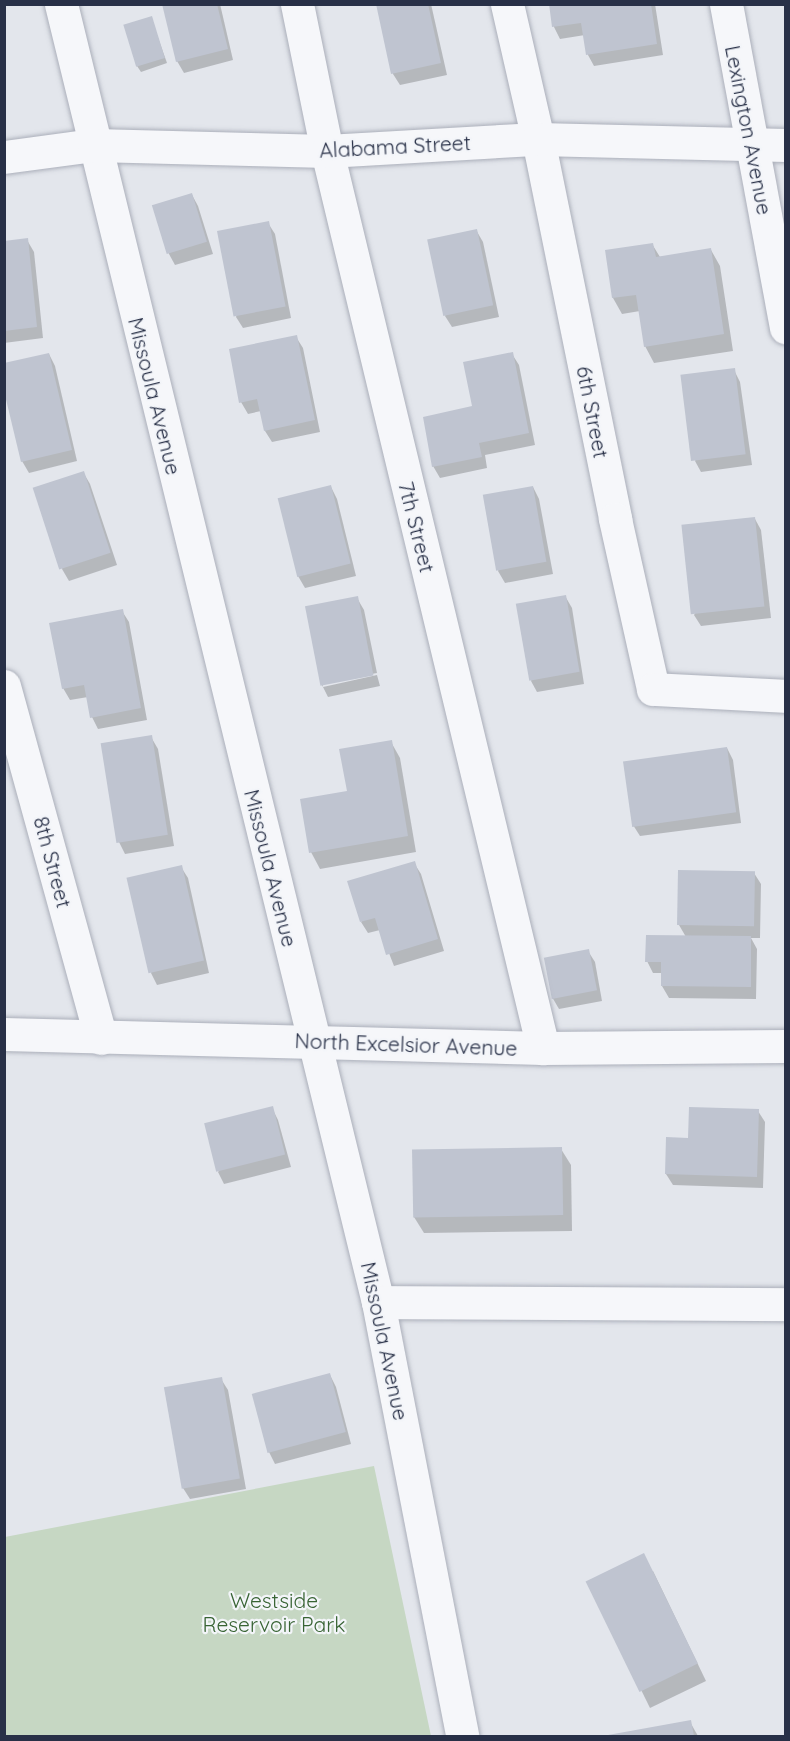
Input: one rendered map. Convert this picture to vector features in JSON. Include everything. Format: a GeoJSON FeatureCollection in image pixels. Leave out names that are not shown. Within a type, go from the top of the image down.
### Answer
{"type":"FeatureCollection","features":[{"type":"Feature","properties":{"kind":"street","name":"Missoula Avenue"},"geometry":{"type":"LineString","coordinates":[[61,4],[378,1302],[462,1737]]}},
{"type":"Feature","properties":{"kind":"street","name":"7th Street"},"geometry":{"type":"LineString","coordinates":[[297,4],[327,151],[543,1048]]}},
{"type":"Feature","properties":{"kind":"street","name":"6th Street"},"geometry":{"type":"LineString","coordinates":[[507,4],[538,139],[615,519],[653,689],[786,696]]}},
{"type":"Feature","properties":{"kind":"street","name":"Lexington Avenue"},"geometry":{"type":"LineString","coordinates":[[726,4],[786,327]]}},
{"type":"Feature","properties":{"kind":"street","name":"Alabama Street"},"geometry":{"type":"LineString","coordinates":[[4,157],[94,145],[327,151],[538,139],[752,142],[786,145]]}},
{"type":"Feature","properties":{"kind":"street","name":"8th Street"},"geometry":{"type":"LineString","coordinates":[[4,686],[101,1038]]}},
{"type":"Feature","properties":{"kind":"street","name":"North Excelsior Avenue"},"geometry":{"type":"LineString","coordinates":[[12,1030],[101,1038],[314,1041],[543,1048],[786,1046]]}},
{"type":"Feature","properties":{"kind":"street"},"geometry":{"type":"LineString","coordinates":[[378,1302],[786,1304]]}},
{"type":"Feature","properties":{"kind":"green space","name":"Westside Reservoir Park"},"geometry":{"type":"Polygon","coordinates":[[[374,1466],[431,1736],[5,1736],[5,1537],[374,1466]]]}},
{"type":"Feature","properties":{"kind":"building"},"geometry":{"type":"Polygon","coordinates":[[[162,4],[217,4],[228,49],[176,62],[162,4]]]}},
{"type":"Feature","properties":{"kind":"building"},"geometry":{"type":"Polygon","coordinates":[[[376,4],[428,4],[441,63],[391,74],[376,4]]]}},
{"type":"Feature","properties":{"kind":"building"},"geometry":{"type":"Polygon","coordinates":[[[549,4],[651,4],[657,44],[586,55],[581,23],[552,27],[549,4]]]}},
{"type":"Feature","properties":{"kind":"building"},"geometry":{"type":"Polygon","coordinates":[[[152,16],[165,58],[136,67],[123,25],[152,16]]]}},
{"type":"Feature","properties":{"kind":"building"},"geometry":{"type":"Polygon","coordinates":[[[192,193],[207,242],[167,254],[152,205],[192,193]]]}},
{"type":"Feature","properties":{"kind":"building"},"geometry":{"type":"Polygon","coordinates":[[[269,221],[286,306],[234,317],[217,231],[269,221]]]}},
{"type":"Feature","properties":{"kind":"building"},"geometry":{"type":"Polygon","coordinates":[[[477,229],[493,305],[443,316],[427,240],[477,229]]]}},
{"type":"Feature","properties":{"kind":"building"},"geometry":{"type":"Polygon","coordinates":[[[28,238],[37,327],[4,331],[4,241],[28,238]]]}},
{"type":"Feature","properties":{"kind":"building"},"geometry":{"type":"Polygon","coordinates":[[[653,243],[656,257],[711,248],[724,334],[644,347],[636,295],[612,298],[605,250],[653,243]]]}},
{"type":"Feature","properties":{"kind":"building"},"geometry":{"type":"Polygon","coordinates":[[[297,335],[315,420],[264,431],[257,399],[239,403],[229,349],[297,335]]]}},
{"type":"Feature","properties":{"kind":"building"},"geometry":{"type":"Polygon","coordinates":[[[513,352],[529,433],[479,443],[482,457],[432,467],[423,417],[472,406],[463,362],[513,352]]]}},
{"type":"Feature","properties":{"kind":"building"},"geometry":{"type":"Polygon","coordinates":[[[49,353],[72,450],[21,462],[4,391],[4,363],[49,353]]]}},
{"type":"Feature","properties":{"kind":"building"},"geometry":{"type":"Polygon","coordinates":[[[735,368],[746,454],[691,461],[680,375],[735,368]]]}},
{"type":"Feature","properties":{"kind":"building"},"geometry":{"type":"Polygon","coordinates":[[[84,471],[111,553],[59,569],[33,488],[84,471]]]}},
{"type":"Feature","properties":{"kind":"building"},"geometry":{"type":"Polygon","coordinates":[[[331,485],[351,564],[297,577],[278,498],[331,485]]]}},
{"type":"Feature","properties":{"kind":"building"},"geometry":{"type":"Polygon","coordinates":[[[533,486],[546,562],[496,571],[483,495],[533,486]]]}},
{"type":"Feature","properties":{"kind":"building"},"geometry":{"type":"Polygon","coordinates":[[[755,517],[764,607],[691,614],[681,525],[755,517]]]}},
{"type":"Feature","properties":{"kind":"building"},"geometry":{"type":"Polygon","coordinates":[[[566,595],[580,672],[529,681],[516,604],[566,595]]]}},
{"type":"Feature","properties":{"kind":"building"},"geometry":{"type":"Polygon","coordinates":[[[358,596],[373,676],[320,686],[305,606],[358,596]]]}},
{"type":"Feature","properties":{"kind":"building"},"geometry":{"type":"Polygon","coordinates":[[[123,609],[141,708],[90,718],[84,685],[62,689],[49,623],[123,609]]]}},
{"type":"Feature","properties":{"kind":"building"},"geometry":{"type":"Polygon","coordinates":[[[152,735],[168,835],[116,843],[101,743],[152,735]]]}},
{"type":"Feature","properties":{"kind":"building"},"geometry":{"type":"Polygon","coordinates":[[[392,740],[408,836],[309,853],[300,799],[347,791],[339,749],[392,740]]]}},
{"type":"Feature","properties":{"kind":"building"},"geometry":{"type":"Polygon","coordinates":[[[727,747],[736,812],[632,827],[623,762],[727,747]]]}},
{"type":"Feature","properties":{"kind":"building"},"geometry":{"type":"Polygon","coordinates":[[[415,861],[438,939],[386,955],[375,918],[360,922],[347,881],[415,861]]]}},
{"type":"Feature","properties":{"kind":"building"},"geometry":{"type":"Polygon","coordinates":[[[182,865],[204,960],[149,973],[126,878],[182,865]]]}},
{"type":"Feature","properties":{"kind":"building"},"geometry":{"type":"Polygon","coordinates":[[[678,870],[755,871],[754,926],[677,925],[678,870]]]}},
{"type":"Feature","properties":{"kind":"building"},"geometry":{"type":"Polygon","coordinates":[[[646,935],[751,936],[751,987],[661,986],[661,962],[645,962],[646,935]]]}},
{"type":"Feature","properties":{"kind":"building"},"geometry":{"type":"Polygon","coordinates":[[[589,949],[597,990],[552,999],[544,958],[589,949]]]}},
{"type":"Feature","properties":{"kind":"building"},"geometry":{"type":"Polygon","coordinates":[[[273,1106],[285,1155],[216,1172],[204,1123],[273,1106]]]}},
{"type":"Feature","properties":{"kind":"building"},"geometry":{"type":"Polygon","coordinates":[[[689,1107],[759,1109],[757,1177],[665,1174],[666,1137],[688,1138],[689,1107]]]}},
{"type":"Feature","properties":{"kind":"building"},"geometry":{"type":"Polygon","coordinates":[[[562,1147],[563,1215],[413,1218],[412,1150],[562,1147]]]}},
{"type":"Feature","properties":{"kind":"building"},"geometry":{"type":"Polygon","coordinates":[[[330,1373],[346,1432],[268,1453],[252,1394],[330,1373]]]}},
{"type":"Feature","properties":{"kind":"building"},"geometry":{"type":"Polygon","coordinates":[[[222,1377],[240,1478],[182,1489],[164,1387],[222,1377]]]}},
{"type":"Feature","properties":{"kind":"building"},"geometry":{"type":"Polygon","coordinates":[[[644,1553],[698,1664],[639,1692],[586,1581],[644,1553]]]}},
{"type":"Feature","properties":{"kind":"building"},"geometry":{"type":"Polygon","coordinates":[[[691,1720],[694,1736],[608,1736],[608,1735],[691,1720]]]}}]}
